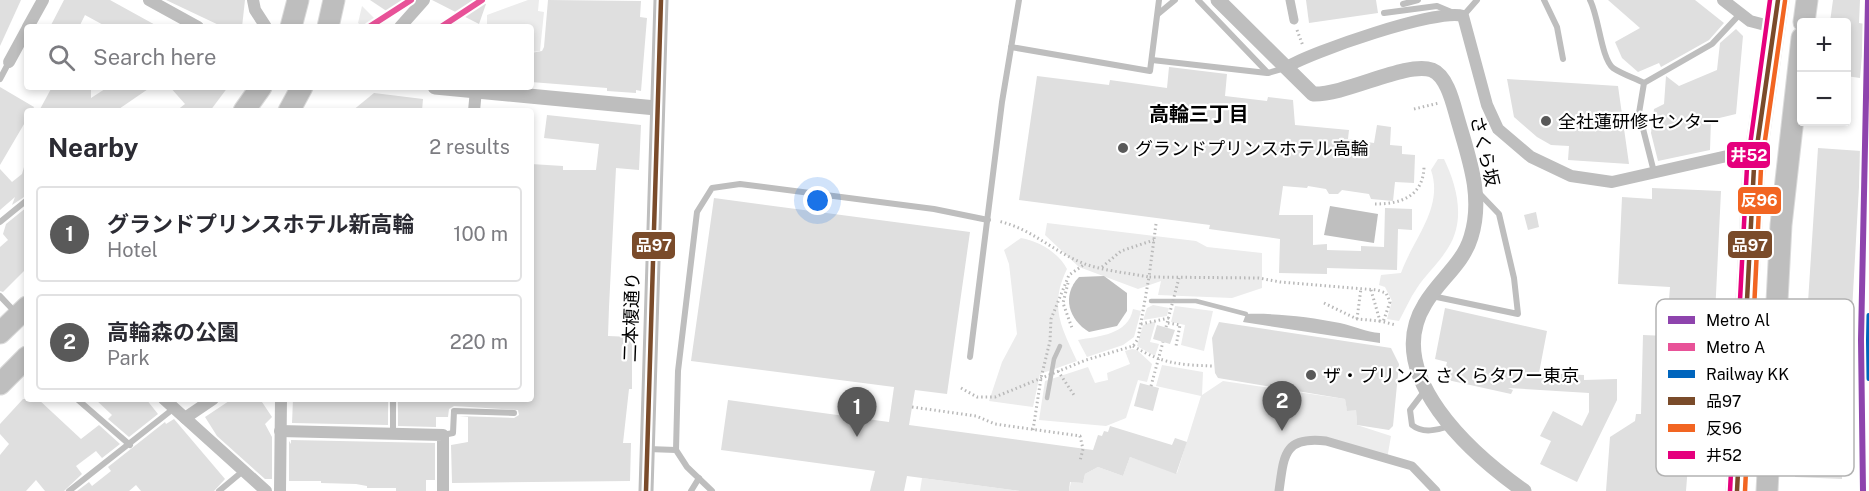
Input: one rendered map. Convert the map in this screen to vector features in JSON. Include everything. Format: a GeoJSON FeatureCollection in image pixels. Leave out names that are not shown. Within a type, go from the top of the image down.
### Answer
{"type":"FeatureCollection","features":[{"type":"Feature","properties":{"kind":"highway"},"geometry":{"type":"LineString","coordinates":[[292,24],[298,0]]}},
{"type":"Feature","properties":{"kind":"highway"},"geometry":{"type":"LineString","coordinates":[[329,24],[334,0]]}},
{"type":"Feature","properties":{"kind":"highway"},"geometry":{"type":"LineString","coordinates":[[1746,299],[1757,141],[1778,0]]}},
{"type":"Feature","properties":{"kind":"highway"},"geometry":{"type":"LineString","coordinates":[[1805,18],[1807,0]]}},
{"type":"Feature","properties":{"kind":"highway"},"geometry":{"type":"LineString","coordinates":[[1777,299],[1781,225],[1798,72]]}},
{"type":"Feature","properties":{"kind":"highway"},"geometry":{"type":"LineString","coordinates":[[246,108],[259,90]]}},
{"type":"Feature","properties":{"kind":"highway"},"geometry":{"type":"LineString","coordinates":[[291,108],[300,90]]}},
{"type":"Feature","properties":{"kind":"highway"},"geometry":{"type":"LineString","coordinates":[[0,333],[23,311]]}},
{"type":"Feature","properties":{"kind":"highway"},"geometry":{"type":"LineString","coordinates":[[0,384],[24,360]]}},
{"type":"Feature","properties":{"kind":"highway"},"geometry":{"type":"LineString","coordinates":[[1737,491],[1738,476]]}},
{"type":"Feature","properties":{"kind":"highway"},"geometry":{"type":"LineString","coordinates":[[1767,491],[1768,476]]}},
{"type":"Feature","properties":{"kind":"street"},"geometry":{"type":"LineString","coordinates":[[30,24],[43,0]]}},
{"type":"Feature","properties":{"kind":"street"},"geometry":{"type":"LineString","coordinates":[[149,0],[193,24]]}},
{"type":"Feature","properties":{"kind":"street"},"geometry":{"type":"LineString","coordinates":[[253,0],[255,10],[264,24]]}},
{"type":"Feature","properties":{"kind":"street"},"geometry":{"type":"LineString","coordinates":[[403,24],[424,0]]}},
{"type":"Feature","properties":{"kind":"street","name":"二本榎通り"},"geometry":{"type":"LineString","coordinates":[[646,491],[661,0]]}},
{"type":"Feature","properties":{"kind":"street","name":"さくら坂"},"geometry":{"type":"LineString","coordinates":[[1218,0],[1262,41],[1313,94],[1329,94],[1414,69],[1433,70],[1440,76],[1452,100],[1476,189],[1476,211],[1472,236],[1465,252],[1431,296],[1415,325],[1414,347],[1417,369],[1426,389],[1451,425],[1480,458],[1524,491]]}},
{"type":"Feature","properties":{"kind":"street"},"geometry":{"type":"LineString","coordinates":[[1290,0],[1294,20]]}},
{"type":"Feature","properties":{"kind":"street"},"geometry":{"type":"LineString","coordinates":[[1723,0],[1750,21],[1773,27]]}},
{"type":"Feature","properties":{"kind":"street"},"geometry":{"type":"LineString","coordinates":[[1287,67],[1307,56],[1418,21],[1443,14],[1460,15],[1487,105],[1498,129],[1531,157],[1570,176],[1612,182],[1736,154],[1757,141]]}},
{"type":"Feature","properties":{"kind":"street"},"geometry":{"type":"LineString","coordinates":[[9,62],[24,35]]}},
{"type":"Feature","properties":{"kind":"street"},"geometry":{"type":"LineString","coordinates":[[474,108],[476,90],[656,108]]}},
{"type":"Feature","properties":{"kind":"street"},"geometry":{"type":"LineString","coordinates":[[167,402],[266,491]]}},
{"type":"Feature","properties":{"kind":"street"},"geometry":{"type":"LineString","coordinates":[[185,418],[209,402]]}},
{"type":"Feature","properties":{"kind":"street"},"geometry":{"type":"LineString","coordinates":[[280,491],[281,402]]}},
{"type":"Feature","properties":{"kind":"street"},"geometry":{"type":"LineString","coordinates":[[280,431],[443,435],[443,491]]}},
{"type":"Feature","properties":{"kind":"street"},"geometry":{"type":"LineString","coordinates":[[1279,491],[1285,454],[1289,448],[1300,441],[1311,439],[1326,441],[1412,466],[1436,491]]}},
{"type":"Feature","properties":{"kind":"lane"},"geometry":{"type":"LineString","coordinates":[[970,357],[1019,0]]}},
{"type":"Feature","properties":{"kind":"lane"},"geometry":{"type":"LineString","coordinates":[[1011,47],[1150,71],[1159,0]]}},
{"type":"Feature","properties":{"kind":"lane"},"geometry":{"type":"LineString","coordinates":[[1157,14],[1175,0]]}},
{"type":"Feature","properties":{"kind":"lane"},"geometry":{"type":"LineString","coordinates":[[1198,0],[1268,73]]}},
{"type":"Feature","properties":{"kind":"lane"},"geometry":{"type":"LineString","coordinates":[[1403,4],[1418,0]]}},
{"type":"Feature","properties":{"kind":"lane"},"geometry":{"type":"LineString","coordinates":[[1384,13],[1437,6],[1450,9],[1460,15],[1477,0]]}},
{"type":"Feature","properties":{"kind":"lane"},"geometry":{"type":"LineString","coordinates":[[1544,0],[1557,27],[1563,59]]}},
{"type":"Feature","properties":{"kind":"lane"},"geometry":{"type":"LineString","coordinates":[[1590,0],[1597,13],[1608,62],[1615,69],[1644,83]]}},
{"type":"Feature","properties":{"kind":"lane"},"geometry":{"type":"LineString","coordinates":[[1644,83],[1712,44],[1740,14]]}},
{"type":"Feature","properties":{"kind":"lane"},"geometry":{"type":"LineString","coordinates":[[1152,60],[1268,73],[1287,67]]}},
{"type":"Feature","properties":{"kind":"lane"},"geometry":{"type":"LineString","coordinates":[[0,79],[9,62]]}},
{"type":"Feature","properties":{"kind":"lane"},"geometry":{"type":"LineString","coordinates":[[1644,83],[1639,112],[1654,172]]}},
{"type":"Feature","properties":{"kind":"lane"},"geometry":{"type":"LineString","coordinates":[[712,491],[687,467],[676,450],[678,371],[697,212],[712,188],[740,184],[934,209],[988,220]]}},
{"type":"Feature","properties":{"kind":"lane"},"geometry":{"type":"LineString","coordinates":[[1431,296],[1518,314],[1514,278],[1499,214],[1476,189]]}},
{"type":"Feature","properties":{"kind":"lane"},"geometry":{"type":"LineString","coordinates":[[0,222],[24,202]]}},
{"type":"Feature","properties":{"kind":"lane"},"geometry":{"type":"LineString","coordinates":[[0,296],[23,311]]}},
{"type":"Feature","properties":{"kind":"lane"},"geometry":{"type":"LineString","coordinates":[[1426,389],[1410,410],[1412,425],[1418,430],[1428,431],[1451,425]]}},
{"type":"Feature","properties":{"kind":"lane"},"geometry":{"type":"LineString","coordinates":[[80,402],[130,445]]}},
{"type":"Feature","properties":{"kind":"lane"},"geometry":{"type":"LineString","coordinates":[[393,402],[393,434]]}},
{"type":"Feature","properties":{"kind":"lane"},"geometry":{"type":"LineString","coordinates":[[69,491],[173,409]]}},
{"type":"Feature","properties":{"kind":"lane"},"geometry":{"type":"LineString","coordinates":[[443,435],[453,433],[453,411],[514,413]]}},
{"type":"Feature","properties":{"kind":"lane"},"geometry":{"type":"LineString","coordinates":[[647,449],[676,450]]}},
{"type":"Feature","properties":{"kind":"lane"},"geometry":{"type":"LineString","coordinates":[[219,491],[243,471]]}},
{"type":"Feature","properties":{"kind":"lane"},"geometry":{"type":"LineString","coordinates":[[691,491],[699,478]]}},
{"type":"Feature","properties":{"kind":"path"},"geometry":{"type":"LineString","coordinates":[[1294,20],[1307,56]]}},
{"type":"Feature","properties":{"kind":"path"},"geometry":{"type":"LineString","coordinates":[[1414,109],[1452,100]]}},
{"type":"Feature","properties":{"kind":"path"},"geometry":{"type":"LineString","coordinates":[[1375,204],[1397,204],[1411,196],[1424,178],[1424,167]]}},
{"type":"Feature","properties":{"kind":"path"},"geometry":{"type":"LineString","coordinates":[[988,220],[1024,229],[1085,264],[1149,277],[1259,278],[1383,291],[1389,297],[1389,308],[1382,322]]}},
{"type":"Feature","properties":{"kind":"path"},"geometry":{"type":"LineString","coordinates":[[961,388],[977,398],[995,397],[1058,371],[1133,346],[1138,339],[1141,324],[1156,224]]}},
{"type":"Feature","properties":{"kind":"path"},"geometry":{"type":"LineString","coordinates":[[1102,267],[1121,251],[1154,240]]}},
{"type":"Feature","properties":{"kind":"path"},"geometry":{"type":"LineString","coordinates":[[1033,430],[1041,378],[1050,341],[1051,319],[1069,275],[1085,264]]}},
{"type":"Feature","properties":{"kind":"path"},"geometry":{"type":"LineString","coordinates":[[1069,275],[1063,303],[1072,328]]}},
{"type":"Feature","properties":{"kind":"path"},"geometry":{"type":"LineString","coordinates":[[1166,327],[1179,278]]}},
{"type":"Feature","properties":{"kind":"path"},"geometry":{"type":"LineString","coordinates":[[1357,319],[1360,288]]}},
{"type":"Feature","properties":{"kind":"path"},"geometry":{"type":"LineString","coordinates":[[1370,289],[1382,322]]}},
{"type":"Feature","properties":{"kind":"path"},"geometry":{"type":"LineString","coordinates":[[1324,303],[1357,319],[1395,325]]}},
{"type":"Feature","properties":{"kind":"path"},"geometry":{"type":"LineString","coordinates":[[1141,324],[1168,320],[1180,325],[1176,346]]}},
{"type":"Feature","properties":{"kind":"path"},"geometry":{"type":"LineString","coordinates":[[1151,386],[1163,342]]}},
{"type":"Feature","properties":{"kind":"path"},"geometry":{"type":"LineString","coordinates":[[1133,346],[1158,360],[1182,365],[1214,366]]}},
{"type":"Feature","properties":{"kind":"path"},"geometry":{"type":"LineString","coordinates":[[1058,371],[1074,395]]}},
{"type":"Feature","properties":{"kind":"path"},"geometry":{"type":"LineString","coordinates":[[912,407],[976,416],[995,424],[1080,436],[1083,449],[1080,461]]}},
{"type":"Feature","properties":{"kind":"shaded area"},"geometry":{"type":"Polygon","coordinates":[[[528,0],[539,0],[538,11],[544,12],[540,51],[534,52],[534,24],[487,24],[487,15],[528,0]]]}},
{"type":"Feature","properties":{"kind":"shaded area"},"geometry":{"type":"Polygon","coordinates":[[[362,6],[380,24],[359,24],[362,6]]]}},
{"type":"Feature","properties":{"kind":"shaded area"},"geometry":{"type":"Polygon","coordinates":[[[1438,159],[1444,159],[1456,192],[1458,215],[1454,237],[1414,292],[1399,321],[1387,319],[1392,301],[1385,287],[1379,285],[1381,275],[1401,273],[1430,210],[1434,184],[1431,170],[1438,159]]]}},
{"type":"Feature","properties":{"kind":"shaded area"},"geometry":{"type":"Polygon","coordinates":[[[1330,206],[1378,214],[1374,243],[1324,235],[1330,206]]]}},
{"type":"Feature","properties":{"kind":"shaded area"},"geometry":{"type":"Polygon","coordinates":[[[1047,223],[1196,241],[1207,247],[1262,253],[1262,288],[1232,298],[1158,295],[1161,281],[1138,289],[1079,267],[1045,235],[1047,223]]]}},
{"type":"Feature","properties":{"kind":"shaded area"},"geometry":{"type":"Polygon","coordinates":[[[1021,238],[1048,249],[1067,269],[1059,294],[1059,316],[1077,361],[1040,374],[1033,407],[989,401],[1002,362],[1017,334],[1009,264],[1004,250],[1021,238]]]}},
{"type":"Feature","properties":{"kind":"shaded area"},"geometry":{"type":"Polygon","coordinates":[[[1104,276],[1127,293],[1127,311],[1117,326],[1089,332],[1076,321],[1072,314],[1070,292],[1079,277],[1104,276]]]}},
{"type":"Feature","properties":{"kind":"shaded area"},"geometry":{"type":"Polygon","coordinates":[[[1153,305],[1169,308],[1167,316],[1143,320],[1147,308],[1153,305]]]}},
{"type":"Feature","properties":{"kind":"shaded area"},"geometry":{"type":"Polygon","coordinates":[[[1175,306],[1213,311],[1204,351],[1181,345],[1185,325],[1171,322],[1175,306]]]}},
{"type":"Feature","properties":{"kind":"shaded area"},"geometry":{"type":"Polygon","coordinates":[[[1133,309],[1141,311],[1134,337],[1123,345],[1087,357],[1078,340],[1119,329],[1130,318],[1133,309]]]}},
{"type":"Feature","properties":{"kind":"shaded area"},"geometry":{"type":"Polygon","coordinates":[[[1246,314],[1293,316],[1340,323],[1380,333],[1380,343],[1243,322],[1246,314]]]}},
{"type":"Feature","properties":{"kind":"shaded area"},"geometry":{"type":"Polygon","coordinates":[[[1156,321],[1150,342],[1159,344],[1155,356],[1137,346],[1143,325],[1156,321]]]}},
{"type":"Feature","properties":{"kind":"shaded area"},"geometry":{"type":"Polygon","coordinates":[[[1137,350],[1152,364],[1147,382],[1138,380],[1126,418],[1106,426],[1039,420],[1045,381],[1088,367],[1095,383],[1108,380],[1107,373],[1130,364],[1125,351],[1137,350]]]}},
{"type":"Feature","properties":{"kind":"shaded area"},"geometry":{"type":"Polygon","coordinates":[[[1162,365],[1203,372],[1202,395],[1223,381],[1345,399],[1347,410],[1356,410],[1357,425],[1391,436],[1387,459],[1326,441],[1289,448],[1279,491],[1069,491],[1071,482],[1083,483],[1085,474],[1098,467],[1123,476],[1130,457],[1177,473],[1201,396],[1156,386],[1162,365]]]}},
{"type":"Feature","properties":{"kind":"shaded area"},"geometry":{"type":"Polygon","coordinates":[[[922,478],[1020,491],[920,491],[922,478]]]}},
{"type":"Feature","properties":{"kind":"building"},"geometry":{"type":"Polygon","coordinates":[[[0,0],[21,0],[0,46],[0,0]]]}},
{"type":"Feature","properties":{"kind":"building"},"geometry":{"type":"Polygon","coordinates":[[[64,0],[110,0],[154,24],[102,24],[85,15],[80,24],[52,24],[64,0]]]}},
{"type":"Feature","properties":{"kind":"building"},"geometry":{"type":"Polygon","coordinates":[[[166,0],[245,0],[242,24],[217,24],[166,0]]]}},
{"type":"Feature","properties":{"kind":"building"},"geometry":{"type":"Polygon","coordinates":[[[370,0],[413,0],[405,9],[388,12],[370,0]]]}},
{"type":"Feature","properties":{"kind":"building"},"geometry":{"type":"Polygon","coordinates":[[[432,0],[484,0],[483,3],[486,4],[479,24],[432,0]]]}},
{"type":"Feature","properties":{"kind":"building"},"geometry":{"type":"Polygon","coordinates":[[[548,0],[641,1],[640,17],[647,18],[641,91],[636,90],[636,93],[607,91],[607,88],[534,82],[534,52],[542,51],[548,0]]]}},
{"type":"Feature","properties":{"kind":"building"},"geometry":{"type":"Polygon","coordinates":[[[1306,0],[1376,0],[1378,13],[1309,23],[1306,0]]]}},
{"type":"Feature","properties":{"kind":"building"},"geometry":{"type":"Polygon","coordinates":[[[1608,0],[1695,0],[1724,23],[1709,40],[1661,67],[1659,63],[1638,72],[1622,58],[1615,42],[1640,28],[1608,0]]]}},
{"type":"Feature","properties":{"kind":"building"},"geometry":{"type":"Polygon","coordinates":[[[1833,0],[1860,0],[1859,23],[1865,24],[1860,78],[1851,77],[1851,18],[1831,18],[1833,0]]]}},
{"type":"Feature","properties":{"kind":"building"},"geometry":{"type":"Polygon","coordinates":[[[1736,29],[1743,36],[1736,114],[1711,120],[1710,150],[1658,161],[1651,133],[1654,109],[1664,104],[1666,76],[1679,86],[1717,70],[1720,43],[1736,29]]]}},
{"type":"Feature","properties":{"kind":"building"},"geometry":{"type":"Polygon","coordinates":[[[1169,67],[1227,74],[1225,96],[1267,101],[1268,97],[1293,100],[1295,125],[1349,130],[1348,139],[1374,143],[1377,125],[1391,127],[1390,145],[1402,146],[1402,154],[1415,155],[1414,183],[1395,182],[1393,201],[1371,199],[1369,194],[1342,190],[1338,194],[1329,194],[1326,189],[1283,186],[1279,215],[1313,215],[1313,245],[1327,244],[1327,250],[1361,251],[1361,246],[1384,247],[1385,208],[1412,209],[1412,230],[1398,229],[1397,270],[1327,268],[1327,274],[1279,273],[1280,239],[1209,229],[1210,225],[1019,200],[1037,76],[1109,85],[1110,80],[1167,88],[1169,67]]]}},
{"type":"Feature","properties":{"kind":"building","name":"全社蓮研修センター"},"geometry":{"type":"Polygon","coordinates":[[[1507,79],[1618,86],[1629,164],[1568,160],[1569,146],[1551,145],[1537,137],[1514,117],[1507,79]]]}},
{"type":"Feature","properties":{"kind":"building"},"geometry":{"type":"Polygon","coordinates":[[[0,87],[34,107],[24,108],[24,124],[0,165],[0,87]]]}},
{"type":"Feature","properties":{"kind":"building"},"geometry":{"type":"Polygon","coordinates":[[[50,90],[91,90],[91,98],[103,90],[147,90],[120,108],[41,108],[50,90]]]}},
{"type":"Feature","properties":{"kind":"building"},"geometry":{"type":"Polygon","coordinates":[[[173,90],[226,90],[212,108],[180,108],[185,104],[173,90]]]}},
{"type":"Feature","properties":{"kind":"building"},"geometry":{"type":"Polygon","coordinates":[[[374,93],[423,99],[422,108],[356,108],[374,93]]]}},
{"type":"Feature","properties":{"kind":"building"},"geometry":{"type":"Polygon","coordinates":[[[547,115],[641,125],[639,170],[616,168],[608,336],[632,337],[632,389],[629,389],[623,443],[631,443],[630,481],[452,483],[451,445],[468,442],[468,417],[459,416],[514,418],[519,415],[518,410],[454,406],[449,409],[448,417],[436,417],[436,427],[398,426],[398,402],[534,402],[534,164],[563,166],[563,170],[596,170],[599,144],[544,138],[547,115]]]}},
{"type":"Feature","properties":{"kind":"building"},"geometry":{"type":"Polygon","coordinates":[[[1818,148],[1861,151],[1853,299],[1808,299],[1818,148]]]}},
{"type":"Feature","properties":{"kind":"building"},"geometry":{"type":"Polygon","coordinates":[[[24,167],[24,197],[12,205],[15,197],[0,210],[0,169],[12,182],[22,174],[24,167]]]}},
{"type":"Feature","properties":{"kind":"building"},"geometry":{"type":"Polygon","coordinates":[[[1652,188],[1721,191],[1716,299],[1669,299],[1670,287],[1618,284],[1622,197],[1652,199],[1652,188]]]}},
{"type":"Feature","properties":{"kind":"building"},"geometry":{"type":"Polygon","coordinates":[[[714,198],[970,232],[947,394],[915,390],[909,425],[1093,450],[1098,435],[1102,436],[1104,431],[1108,432],[1110,426],[1172,445],[1175,438],[1187,442],[1176,474],[1130,457],[1123,476],[1098,467],[1085,474],[1083,483],[1070,482],[1069,491],[1020,491],[907,476],[904,491],[870,491],[875,471],[721,450],[728,400],[889,422],[894,387],[691,361],[714,198]]]}},
{"type":"Feature","properties":{"kind":"building"},"geometry":{"type":"Polygon","coordinates":[[[24,209],[24,271],[3,292],[0,291],[0,247],[8,240],[3,234],[6,224],[24,209]]]}},
{"type":"Feature","properties":{"kind":"building"},"geometry":{"type":"Polygon","coordinates":[[[1536,212],[1539,227],[1528,230],[1524,215],[1536,212]]]}},
{"type":"Feature","properties":{"kind":"building"},"geometry":{"type":"Polygon","coordinates":[[[1445,308],[1547,331],[1539,373],[1584,375],[1584,380],[1617,379],[1617,400],[1577,482],[1540,464],[1551,441],[1540,436],[1553,411],[1582,426],[1589,412],[1589,393],[1508,388],[1513,390],[1511,394],[1443,379],[1447,362],[1435,359],[1445,308]]]}},
{"type":"Feature","properties":{"kind":"building"},"geometry":{"type":"Polygon","coordinates":[[[1219,322],[1391,348],[1399,364],[1393,426],[1389,430],[1357,425],[1356,410],[1347,411],[1345,399],[1218,378],[1215,373],[1212,338],[1219,322]]]}},
{"type":"Feature","properties":{"kind":"building"},"geometry":{"type":"Polygon","coordinates":[[[1157,325],[1175,330],[1170,344],[1153,339],[1157,325]]]}},
{"type":"Feature","properties":{"kind":"building"},"geometry":{"type":"Polygon","coordinates":[[[1643,335],[1656,336],[1656,476],[1687,476],[1686,491],[1606,491],[1610,437],[1635,421],[1636,414],[1641,414],[1643,335]]]}},
{"type":"Feature","properties":{"kind":"building"},"geometry":{"type":"Polygon","coordinates":[[[1140,383],[1159,388],[1153,411],[1134,406],[1140,383]]]}},
{"type":"Feature","properties":{"kind":"building"},"geometry":{"type":"Polygon","coordinates":[[[24,399],[24,402],[41,402],[81,439],[99,425],[120,444],[102,458],[96,451],[76,466],[82,474],[64,491],[45,491],[36,480],[26,491],[0,491],[0,455],[9,444],[0,434],[0,424],[24,399]]]}},
{"type":"Feature","properties":{"kind":"building"},"geometry":{"type":"Polygon","coordinates":[[[98,402],[148,402],[158,414],[129,437],[108,419],[112,415],[98,402]]]}},
{"type":"Feature","properties":{"kind":"building"},"geometry":{"type":"Polygon","coordinates":[[[228,402],[262,402],[272,417],[265,424],[272,437],[272,479],[265,479],[217,436],[205,417],[228,402]]]}},
{"type":"Feature","properties":{"kind":"building"},"geometry":{"type":"Polygon","coordinates":[[[293,402],[388,402],[388,425],[292,423],[293,402]]]}},
{"type":"Feature","properties":{"kind":"building"},"geometry":{"type":"Polygon","coordinates":[[[174,419],[225,479],[214,491],[141,491],[136,485],[129,491],[77,491],[89,482],[92,486],[111,471],[108,467],[165,422],[166,424],[174,419]]]}},
{"type":"Feature","properties":{"kind":"building"},"geometry":{"type":"Polygon","coordinates":[[[291,440],[435,443],[435,480],[426,480],[426,491],[396,491],[396,488],[367,488],[367,486],[356,484],[321,483],[321,481],[289,481],[289,441],[291,444],[291,440]]]}},
{"type":"Feature","properties":{"kind":"building"},"geometry":{"type":"Polygon","coordinates":[[[1795,476],[1842,476],[1842,479],[1795,476]]]}},
{"type":"Feature","properties":{"kind":"waterway"},"geometry":{"type":"LineString","coordinates":[[1151,301],[1196,301],[1246,314]]}},
{"type":"Feature","properties":{"kind":"waterway"},"geometry":{"type":"LineString","coordinates":[[1047,398],[1054,359],[1060,346]]}},
{"type":"Feature","properties":{"kind":"metro line","name":"A"},"geometry":{"type":"LineString","coordinates":[[374,24],[411,0]]}},
{"type":"Feature","properties":{"kind":"metro line","name":"A"},"geometry":{"type":"LineString","coordinates":[[446,24],[482,0]]}},
{"type":"Feature","properties":{"kind":"metro line","name":"Al"},"geometry":{"type":"LineString","coordinates":[[1863,491],[1861,340],[1868,0]]}},
{"type":"Feature","properties":{"kind":"rail line","name":"KK"},"geometry":{"type":"LineString","coordinates":[[1869,316],[1869,378]]}},
{"type":"Feature","properties":{"kind":"transit line","name":"品97"},"geometry":{"type":"LineString","coordinates":[[646,491],[661,0]]}},
{"type":"Feature","properties":{"kind":"transit line","name":"井52"},"geometry":{"type":"LineString","coordinates":[[1740,299],[1747,167],[1770,0]]}},
{"type":"Feature","properties":{"kind":"transit line","name":"品97"},"geometry":{"type":"LineString","coordinates":[[1747,299],[1754,167],[1778,0]]}},
{"type":"Feature","properties":{"kind":"transit line","name":"反96"},"geometry":{"type":"LineString","coordinates":[[1755,299],[1761,168],[1785,1]]}},
{"type":"Feature","properties":{"kind":"transit line","name":"井52"},"geometry":{"type":"LineString","coordinates":[[1730,491],[1731,476]]}},
{"type":"Feature","properties":{"kind":"transit line","name":"品97"},"geometry":{"type":"LineString","coordinates":[[1737,491],[1738,476]]}},
{"type":"Feature","properties":{"kind":"transit line","name":"反96"},"geometry":{"type":"LineString","coordinates":[[1745,491],[1746,476]]}},
{"type":"Feature","properties":{"kind":"place","name":"全社蓮研修センター"},"geometry":{"type":"Point","coordinates":[1546,121]}},
{"type":"Feature","properties":{"kind":"place","name":"グランドプリンスホテル高輪"},"geometry":{"type":"Point","coordinates":[1123,148]}},
{"type":"Feature","properties":{"kind":"place","name":"ザ・プリンス さくらタワー東京"},"geometry":{"type":"Point","coordinates":[1311,375]}},
{"type":"Feature","properties":{"kind":"place","name":"高輪森の公園"},"geometry":{"type":"Point","coordinates":[1282,431]}},
{"type":"Feature","properties":{"kind":"place","name":"グランドプリンスホテル新高輪"},"geometry":{"type":"Point","coordinates":[857,437]}},
{"type":"Feature","properties":{"kind":"district","name":"高輪三丁目"},"geometry":{"type":"Point","coordinates":[1199,114]}}]}
